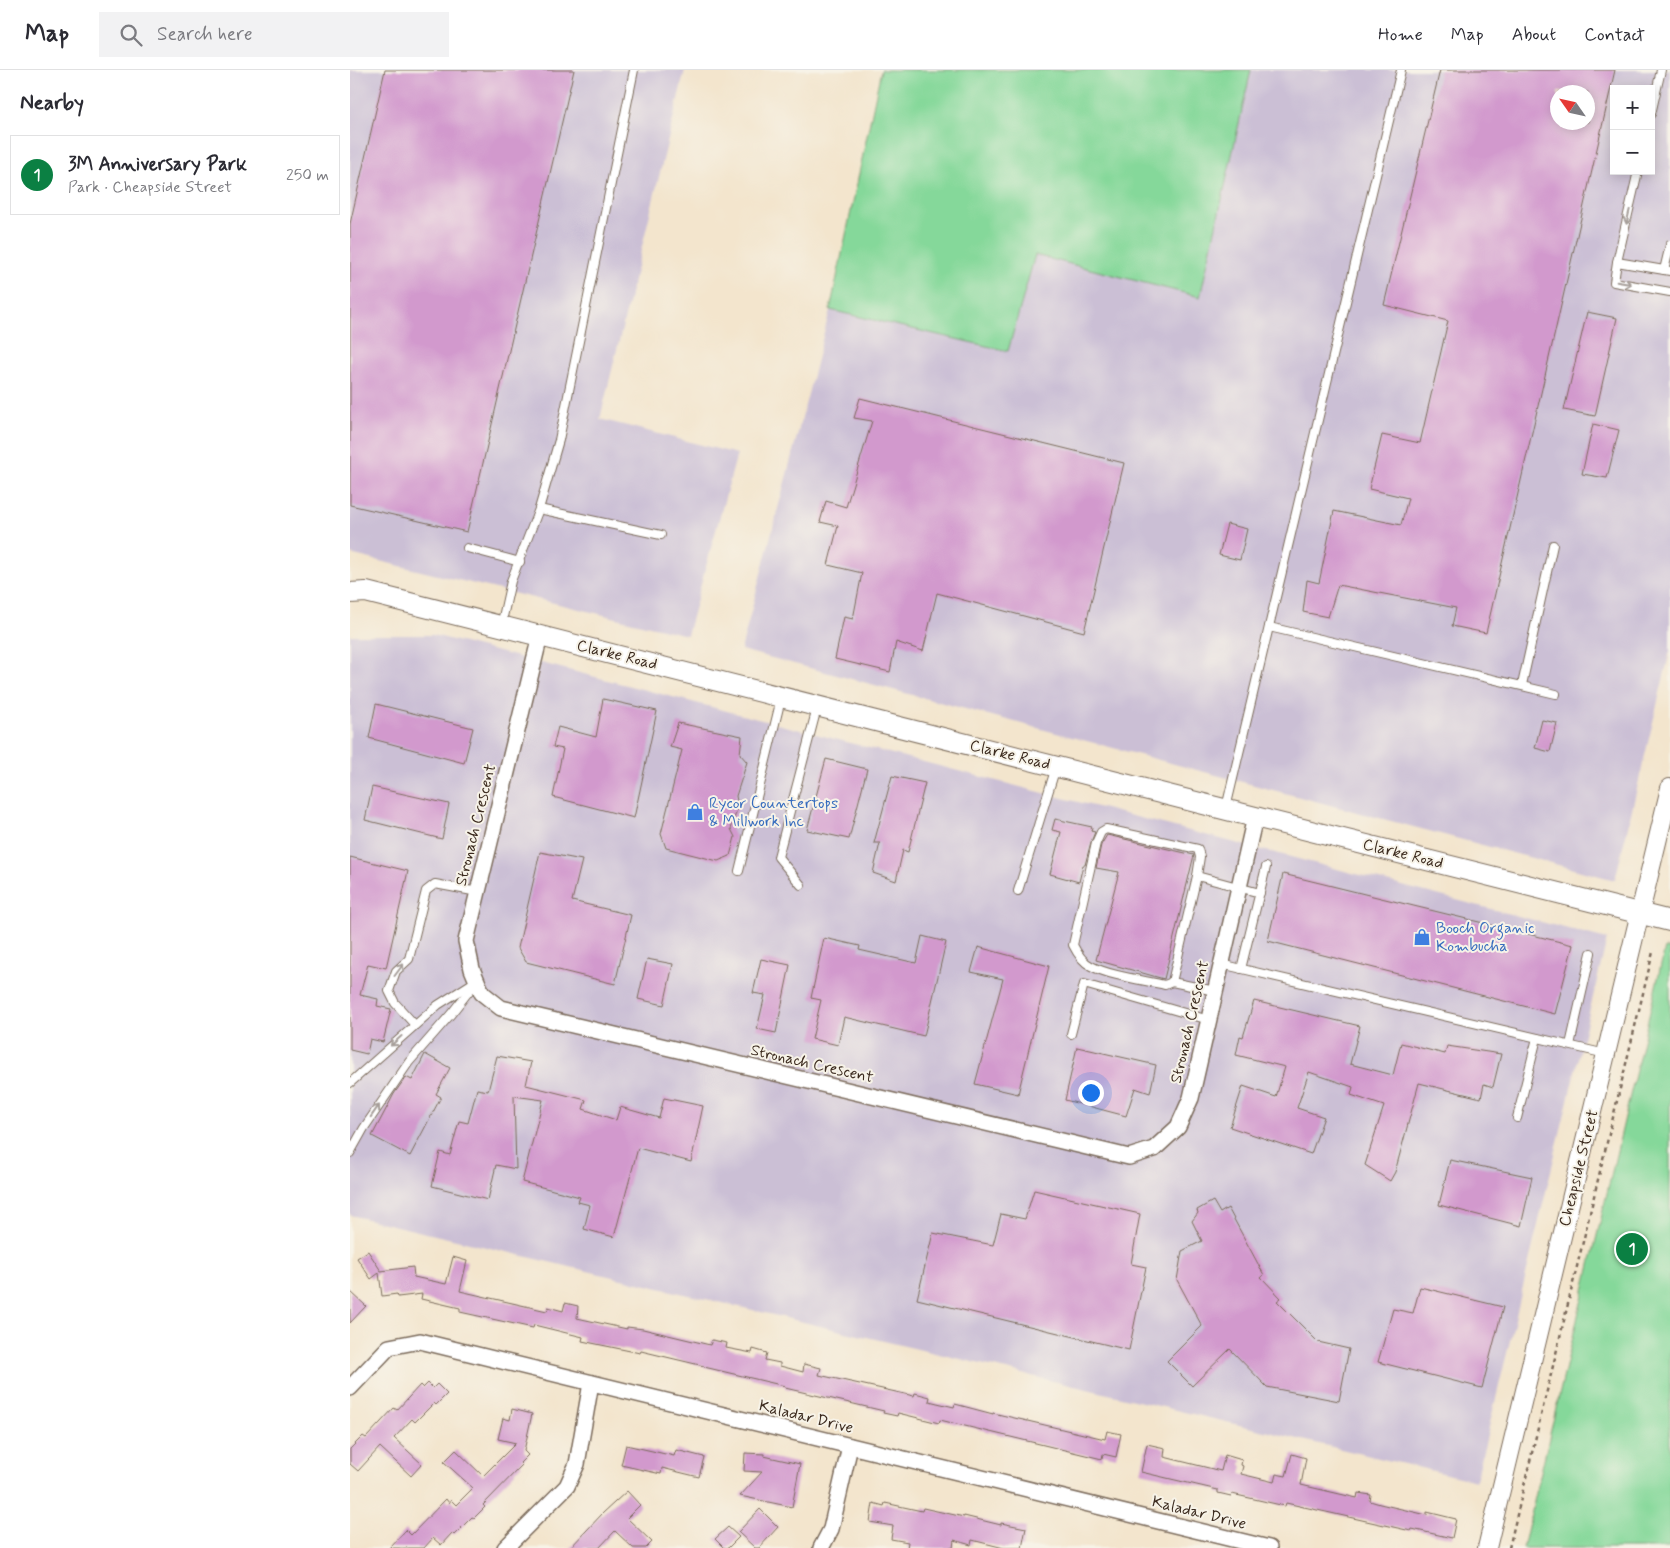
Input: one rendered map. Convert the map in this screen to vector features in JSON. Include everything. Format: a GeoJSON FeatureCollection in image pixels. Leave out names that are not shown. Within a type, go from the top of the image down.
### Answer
{"type":"FeatureCollection","features":[{"type":"Feature","properties":{"kind":"main road","name":"Clarke Road"},"geometry":{"type":"LineString","coordinates":[[350,593],[366,592],[1670,921]]}},
{"type":"Feature","properties":{"kind":"street","name":"Stronach Crescent"},"geometry":{"type":"LineString","coordinates":[[540,636],[466,941],[472,969],[482,993],[501,1008],[1130,1157],[1154,1150],[1178,1127],[1191,1098],[1255,817]]}},
{"type":"Feature","properties":{"kind":"street","name":"Cheapside Street"},"geometry":{"type":"LineString","coordinates":[[1487,1548],[1670,788]]}},
{"type":"Feature","properties":{"kind":"street","name":"Kaladar Drive"},"geometry":{"type":"LineString","coordinates":[[350,1388],[389,1347],[420,1341],[1269,1548]]}},
{"type":"Feature","properties":{"kind":"street"},"geometry":{"type":"LineString","coordinates":[[506,1548],[567,1486],[577,1464],[591,1383]]}},
{"type":"Feature","properties":{"kind":"street"},"geometry":{"type":"LineString","coordinates":[[821,1548],[831,1529],[850,1446]]}},
{"type":"Feature","properties":{"kind":"lane"},"geometry":{"type":"LineString","coordinates":[[501,626],[512,581],[539,509],[559,440],[634,70]]}},
{"type":"Feature","properties":{"kind":"lane"},"geometry":{"type":"LineString","coordinates":[[1226,810],[1401,70]]}},
{"type":"Feature","properties":{"kind":"lane"},"geometry":{"type":"LineString","coordinates":[[1655,96],[1661,70]]}},
{"type":"Feature","properties":{"kind":"lane"},"geometry":{"type":"LineString","coordinates":[[1637,175],[1614,282],[1670,292]]}},
{"type":"Feature","properties":{"kind":"lane"},"geometry":{"type":"LineString","coordinates":[[1618,262],[1667,271],[1670,245]]}},
{"type":"Feature","properties":{"kind":"lane"},"geometry":{"type":"LineString","coordinates":[[539,509],[661,535]]}},
{"type":"Feature","properties":{"kind":"lane"},"geometry":{"type":"LineString","coordinates":[[1522,685],[1553,544]]}},
{"type":"Feature","properties":{"kind":"lane"},"geometry":{"type":"LineString","coordinates":[[467,548],[520,562]]}},
{"type":"Feature","properties":{"kind":"lane"},"geometry":{"type":"LineString","coordinates":[[1269,628],[1556,694]]}},
{"type":"Feature","properties":{"kind":"lane"},"geometry":{"type":"LineString","coordinates":[[739,871],[782,697]]}},
{"type":"Feature","properties":{"kind":"lane"},"geometry":{"type":"LineString","coordinates":[[801,885],[778,857],[818,706]]}},
{"type":"Feature","properties":{"kind":"lane"},"geometry":{"type":"LineString","coordinates":[[1018,891],[1056,767]]}},
{"type":"Feature","properties":{"kind":"lane"},"geometry":{"type":"LineString","coordinates":[[1172,982],[1197,876],[1200,858],[1198,849],[1106,829],[1101,832],[1096,843],[1073,945],[1077,954],[1090,966],[1106,972],[1165,985],[1172,982],[1215,991]]}},
{"type":"Feature","properties":{"kind":"lane"},"geometry":{"type":"LineString","coordinates":[[1242,969],[1266,867]]}},
{"type":"Feature","properties":{"kind":"lane"},"geometry":{"type":"LineString","coordinates":[[1197,876],[1260,893]]}},
{"type":"Feature","properties":{"kind":"lane"},"geometry":{"type":"LineString","coordinates":[[416,1025],[395,1003],[389,991],[396,971],[409,959],[426,891],[435,884],[478,892]]}},
{"type":"Feature","properties":{"kind":"lane"},"geometry":{"type":"LineString","coordinates":[[1570,1045],[1591,953]]}},
{"type":"Feature","properties":{"kind":"lane"},"geometry":{"type":"LineString","coordinates":[[1221,964],[1606,1054]]}},
{"type":"Feature","properties":{"kind":"lane"},"geometry":{"type":"LineString","coordinates":[[350,1082],[438,1005],[477,981]]}},
{"type":"Feature","properties":{"kind":"lane"},"geometry":{"type":"LineString","coordinates":[[350,1152],[409,1062],[477,981]]}},
{"type":"Feature","properties":{"kind":"lane"},"geometry":{"type":"LineString","coordinates":[[1071,1034],[1084,984],[1209,1020]]}},
{"type":"Feature","properties":{"kind":"lane"},"geometry":{"type":"LineString","coordinates":[[1518,1118],[1538,1038]]}},
{"type":"Feature","properties":{"kind":"path"},"geometry":{"type":"LineString","coordinates":[[1509,1548],[1653,952]]}},
{"type":"Feature","properties":{"kind":"shaded area"},"geometry":{"type":"Polygon","coordinates":[[[350,70],[685,70],[600,419],[737,454],[687,635],[350,554],[350,70]]]}},
{"type":"Feature","properties":{"kind":"shaded area"},"geometry":{"type":"Polygon","coordinates":[[[1251,70],[1670,70],[1670,651],[1615,880],[741,650],[830,310],[1008,350],[1035,254],[1200,297],[1251,70]]]}},
{"type":"Feature","properties":{"kind":"shaded area"},"geometry":{"type":"Polygon","coordinates":[[[350,635],[433,635],[1607,939],[1476,1481],[350,1215],[350,635]]]}},
{"type":"Feature","properties":{"kind":"green space"},"geometry":{"type":"Polygon","coordinates":[[[881,70],[1251,70],[1200,297],[1035,255],[1008,351],[830,310],[881,70]]]}},
{"type":"Feature","properties":{"kind":"green space"},"geometry":{"type":"Polygon","coordinates":[[[1665,948],[1670,949],[1670,1548],[1523,1548],[1665,948]]]}},
{"type":"Feature","properties":{"kind":"building"},"geometry":{"type":"Polygon","coordinates":[[[385,70],[574,70],[467,532],[350,505],[350,224],[385,70]]]}},
{"type":"Feature","properties":{"kind":"building"},"geometry":{"type":"Polygon","coordinates":[[[1440,70],[1615,70],[1610,85],[1610,92],[1486,633],[1452,626],[1456,608],[1338,585],[1328,617],[1303,612],[1307,580],[1319,583],[1334,511],[1401,525],[1408,498],[1369,489],[1382,435],[1420,443],[1448,321],[1384,305],[1440,70]]]}},
{"type":"Feature","properties":{"kind":"building"},"geometry":{"type":"Polygon","coordinates":[[[1587,312],[1617,318],[1595,416],[1564,410],[1587,312]]]}},
{"type":"Feature","properties":{"kind":"building"},"geometry":{"type":"Polygon","coordinates":[[[860,398],[1124,463],[1084,632],[937,593],[923,651],[896,642],[890,672],[835,659],[844,617],[853,619],[862,573],[828,565],[838,526],[820,522],[826,501],[846,507],[872,421],[854,418],[860,398]]]}},
{"type":"Feature","properties":{"kind":"building"},"geometry":{"type":"Polygon","coordinates":[[[1593,424],[1619,430],[1607,478],[1582,474],[1593,424]]]}},
{"type":"Feature","properties":{"kind":"building"},"geometry":{"type":"Polygon","coordinates":[[[1227,524],[1247,529],[1240,560],[1219,555],[1227,524]]]}},
{"type":"Feature","properties":{"kind":"building"},"geometry":{"type":"Polygon","coordinates":[[[603,699],[657,711],[634,818],[553,797],[563,749],[553,747],[558,727],[596,737],[603,699]]]}},
{"type":"Feature","properties":{"kind":"building"},"geometry":{"type":"Polygon","coordinates":[[[376,704],[473,728],[464,763],[369,738],[376,704]]]}},
{"type":"Feature","properties":{"kind":"building"},"geometry":{"type":"Polygon","coordinates":[[[1542,720],[1557,723],[1550,752],[1535,748],[1542,720]]]}},
{"type":"Feature","properties":{"kind":"building"},"geometry":{"type":"Polygon","coordinates":[[[678,723],[742,736],[740,754],[747,762],[736,796],[738,806],[731,829],[735,837],[730,856],[718,861],[666,848],[661,834],[682,750],[670,747],[678,723]]]}},
{"type":"Feature","properties":{"kind":"building"},"geometry":{"type":"Polygon","coordinates":[[[826,759],[867,769],[849,839],[807,830],[826,759]]]}},
{"type":"Feature","properties":{"kind":"building"},"geometry":{"type":"Polygon","coordinates":[[[892,776],[925,783],[908,852],[903,850],[896,881],[873,873],[880,843],[874,843],[892,776]]]}},
{"type":"Feature","properties":{"kind":"building"},"geometry":{"type":"Polygon","coordinates":[[[372,787],[449,804],[442,839],[365,820],[372,787]]]}},
{"type":"Feature","properties":{"kind":"building"},"geometry":{"type":"Polygon","coordinates":[[[1055,819],[1092,827],[1091,831],[1095,832],[1079,882],[1050,874],[1061,832],[1052,830],[1055,819]]]}},
{"type":"Feature","properties":{"kind":"building"},"geometry":{"type":"Polygon","coordinates":[[[1107,835],[1194,855],[1164,979],[1096,960],[1119,872],[1096,868],[1101,845],[1107,835]]]}},
{"type":"Feature","properties":{"kind":"building"},"geometry":{"type":"Polygon","coordinates":[[[540,852],[582,860],[572,901],[631,915],[615,984],[526,962],[518,948],[540,852]]]}},
{"type":"Feature","properties":{"kind":"building"},"geometry":{"type":"Polygon","coordinates":[[[350,857],[408,871],[386,968],[368,964],[360,995],[378,999],[377,1006],[391,1009],[383,1042],[370,1039],[367,1054],[350,1050],[350,857]]]}},
{"type":"Feature","properties":{"kind":"building"},"geometry":{"type":"Polygon","coordinates":[[[1283,874],[1573,945],[1555,1014],[1268,941],[1283,874]]]}},
{"type":"Feature","properties":{"kind":"building"},"geometry":{"type":"Polygon","coordinates":[[[922,936],[946,942],[924,1036],[844,1017],[838,1045],[812,1039],[821,1000],[811,998],[824,938],[860,946],[859,950],[916,963],[922,936]]]}},
{"type":"Feature","properties":{"kind":"building"},"geometry":{"type":"Polygon","coordinates":[[[978,947],[1049,966],[1018,1094],[975,1084],[1003,979],[971,972],[978,947]]]}},
{"type":"Feature","properties":{"kind":"building"},"geometry":{"type":"Polygon","coordinates":[[[647,959],[673,964],[664,1005],[638,999],[647,959]]]}},
{"type":"Feature","properties":{"kind":"building"},"geometry":{"type":"Polygon","coordinates":[[[761,959],[790,965],[776,1033],[757,1029],[765,995],[753,993],[761,959]]]}},
{"type":"Feature","properties":{"kind":"building"},"geometry":{"type":"Polygon","coordinates":[[[1254,1001],[1360,1026],[1350,1064],[1393,1075],[1401,1043],[1445,1054],[1447,1046],[1501,1054],[1493,1087],[1484,1084],[1481,1098],[1419,1083],[1395,1172],[1390,1181],[1365,1165],[1384,1106],[1351,1095],[1353,1087],[1309,1072],[1297,1108],[1324,1117],[1311,1154],[1230,1127],[1243,1086],[1276,1097],[1285,1067],[1236,1055],[1240,1036],[1243,1037],[1254,1001]]]}},
{"type":"Feature","properties":{"kind":"building"},"geometry":{"type":"Polygon","coordinates":[[[1077,1047],[1156,1065],[1150,1093],[1135,1088],[1126,1116],[1065,1100],[1077,1047]]]}},
{"type":"Feature","properties":{"kind":"building"},"geometry":{"type":"Polygon","coordinates":[[[425,1054],[450,1068],[436,1094],[441,1097],[410,1156],[372,1136],[394,1094],[406,1077],[412,1080],[425,1054]]]}},
{"type":"Feature","properties":{"kind":"building"},"geometry":{"type":"Polygon","coordinates":[[[497,1056],[531,1062],[526,1085],[586,1100],[583,1109],[616,1120],[620,1107],[659,1118],[664,1098],[703,1106],[691,1162],[638,1148],[614,1237],[584,1229],[590,1205],[578,1202],[580,1197],[522,1182],[543,1100],[514,1096],[516,1169],[496,1165],[488,1200],[432,1186],[440,1152],[450,1155],[459,1121],[468,1123],[477,1089],[488,1091],[497,1056]]]}},
{"type":"Feature","properties":{"kind":"building"},"geometry":{"type":"Polygon","coordinates":[[[1450,1160],[1532,1177],[1521,1226],[1439,1205],[1450,1160]]]}},
{"type":"Feature","properties":{"kind":"building"},"geometry":{"type":"Polygon","coordinates":[[[1034,1190],[1140,1214],[1131,1264],[1146,1267],[1129,1350],[917,1299],[933,1233],[993,1245],[1001,1214],[1025,1219],[1034,1190]]]}},
{"type":"Feature","properties":{"kind":"building"},"geometry":{"type":"Polygon","coordinates":[[[1213,1201],[1220,1213],[1228,1208],[1264,1275],[1261,1277],[1281,1298],[1277,1301],[1318,1342],[1349,1349],[1339,1401],[1267,1387],[1230,1349],[1192,1386],[1167,1361],[1202,1326],[1177,1280],[1182,1251],[1202,1241],[1192,1221],[1198,1213],[1197,1210],[1213,1201]]]}},
{"type":"Feature","properties":{"kind":"building"},"geometry":{"type":"Polygon","coordinates":[[[368,1251],[381,1271],[413,1267],[414,1277],[446,1284],[453,1257],[467,1261],[460,1291],[547,1311],[548,1307],[563,1311],[565,1303],[578,1306],[577,1318],[627,1329],[627,1327],[643,1329],[710,1345],[712,1340],[727,1343],[726,1348],[752,1353],[753,1349],[767,1353],[765,1360],[780,1363],[780,1366],[803,1372],[804,1364],[821,1368],[819,1375],[914,1396],[915,1393],[930,1397],[929,1401],[954,1407],[955,1404],[1105,1439],[1107,1431],[1121,1434],[1116,1457],[1103,1454],[1102,1459],[940,1420],[939,1423],[898,1413],[897,1416],[883,1413],[884,1411],[785,1388],[785,1386],[704,1366],[641,1351],[640,1353],[582,1341],[583,1337],[534,1325],[533,1328],[460,1312],[460,1308],[421,1299],[422,1294],[398,1297],[397,1294],[382,1296],[379,1273],[371,1279],[357,1258],[368,1251]]]}},
{"type":"Feature","properties":{"kind":"building"},"geometry":{"type":"Polygon","coordinates":[[[1420,1287],[1503,1307],[1482,1388],[1378,1362],[1393,1309],[1413,1313],[1420,1287]]]}},
{"type":"Feature","properties":{"kind":"building"},"geometry":{"type":"Polygon","coordinates":[[[350,1291],[366,1306],[350,1323],[350,1291]]]}},
{"type":"Feature","properties":{"kind":"building"},"geometry":{"type":"Polygon","coordinates":[[[428,1383],[433,1388],[437,1384],[447,1394],[436,1405],[434,1403],[415,1422],[412,1419],[394,1438],[422,1464],[411,1476],[380,1447],[358,1471],[350,1464],[350,1449],[363,1436],[366,1438],[394,1408],[397,1410],[420,1385],[423,1388],[428,1383]]]}},
{"type":"Feature","properties":{"kind":"building"},"geometry":{"type":"Polygon","coordinates":[[[512,1409],[532,1414],[524,1451],[528,1455],[520,1463],[522,1465],[483,1505],[485,1507],[454,1535],[452,1533],[441,1545],[433,1538],[424,1548],[389,1548],[406,1530],[411,1535],[446,1499],[449,1503],[451,1500],[456,1505],[473,1488],[444,1462],[456,1450],[483,1476],[516,1443],[498,1439],[503,1418],[510,1420],[512,1409]]]}},
{"type":"Feature","properties":{"kind":"building"},"geometry":{"type":"Polygon","coordinates":[[[1147,1444],[1165,1448],[1164,1457],[1221,1471],[1225,1455],[1242,1460],[1241,1474],[1274,1482],[1276,1474],[1286,1476],[1292,1454],[1306,1458],[1301,1485],[1357,1498],[1358,1493],[1371,1495],[1370,1501],[1380,1504],[1427,1515],[1427,1512],[1456,1519],[1452,1538],[1412,1529],[1411,1531],[1286,1503],[1285,1506],[1232,1494],[1231,1496],[1218,1493],[1218,1490],[1141,1472],[1147,1444]]]}},
{"type":"Feature","properties":{"kind":"building"},"geometry":{"type":"Polygon","coordinates":[[[626,1445],[674,1456],[676,1450],[704,1457],[699,1477],[662,1468],[661,1474],[621,1465],[626,1445]]]}},
{"type":"Feature","properties":{"kind":"building"},"geometry":{"type":"Polygon","coordinates":[[[745,1453],[764,1454],[764,1456],[800,1464],[792,1507],[740,1496],[762,1472],[744,1471],[745,1453]]]}},
{"type":"Feature","properties":{"kind":"building"},"geometry":{"type":"Polygon","coordinates":[[[627,1491],[640,1505],[627,1518],[652,1542],[646,1548],[633,1548],[615,1531],[599,1548],[570,1548],[603,1513],[627,1491]]]}},
{"type":"Feature","properties":{"kind":"building"},"geometry":{"type":"Polygon","coordinates":[[[873,1503],[884,1506],[885,1503],[922,1511],[923,1508],[1001,1525],[1001,1523],[1026,1528],[1022,1548],[1004,1548],[972,1540],[971,1545],[954,1540],[953,1548],[907,1548],[908,1542],[891,1539],[893,1526],[870,1522],[873,1503]]]}},
{"type":"Feature","properties":{"kind":"building"},"geometry":{"type":"Polygon","coordinates":[[[760,1509],[778,1527],[759,1548],[755,1548],[738,1532],[760,1509]]]}},
{"type":"Feature","properties":{"kind":"building"},"geometry":{"type":"Polygon","coordinates":[[[728,1527],[739,1537],[728,1548],[724,1548],[715,1539],[728,1527]]]}},
{"type":"Feature","properties":{"kind":"place","name":"Rycor Countertops & Millwork Inc"},"geometry":{"type":"Point","coordinates":[695,812]}},
{"type":"Feature","properties":{"kind":"place","name":"Booch Organic Kombucha"},"geometry":{"type":"Point","coordinates":[1422,937]}},
{"type":"Feature","properties":{"kind":"place","name":"3M Anniversary Park"},"geometry":{"type":"Point","coordinates":[1632,1249]}}]}
